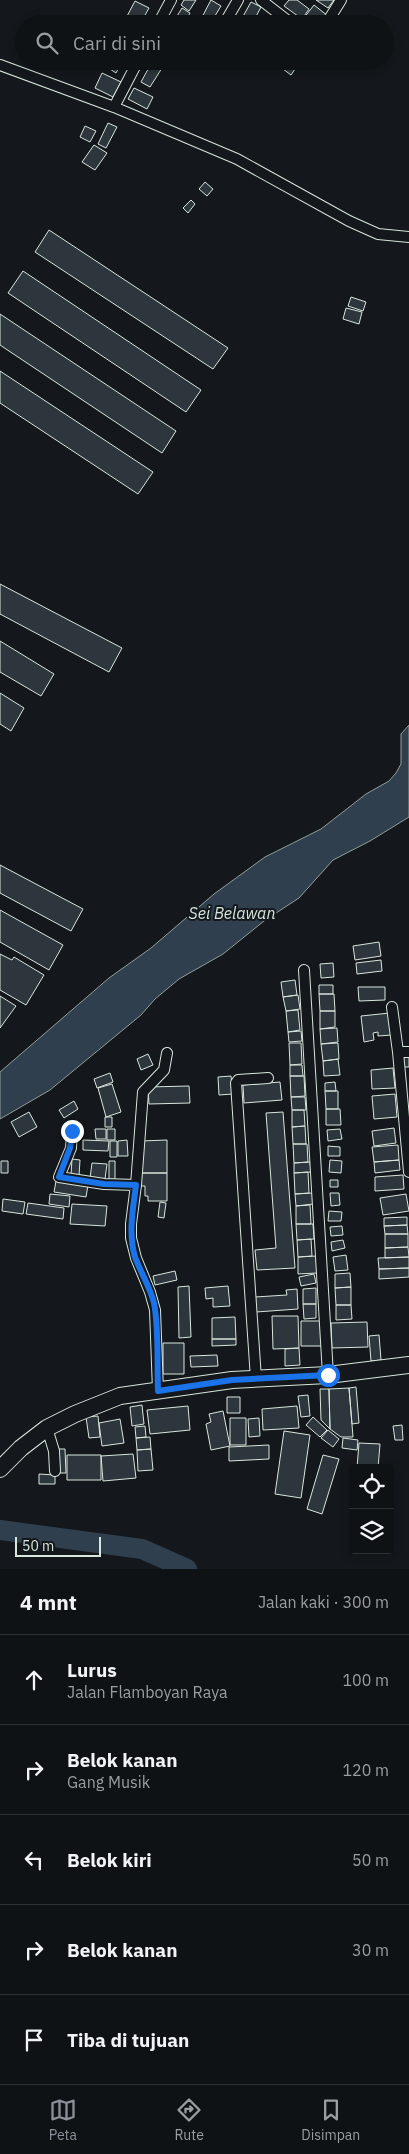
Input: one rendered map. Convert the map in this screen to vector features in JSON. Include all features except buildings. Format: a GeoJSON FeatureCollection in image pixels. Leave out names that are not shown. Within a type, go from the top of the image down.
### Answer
{"type":"FeatureCollection","features":[{"type":"Feature","properties":{"kind":"main road"},"geometry":{"type":"LineString","coordinates":[[0,1469],[21,1448],[47,1428],[109,1400],[136,1393],[232,1380],[328,1375],[409,1365]]}},
{"type":"Feature","properties":{"kind":"street"},"geometry":{"type":"LineString","coordinates":[[163,15],[171,0]]}},
{"type":"Feature","properties":{"kind":"street"},"geometry":{"type":"LineString","coordinates":[[229,15],[238,0]]}},
{"type":"Feature","properties":{"kind":"street"},"geometry":{"type":"LineString","coordinates":[[261,0],[280,15]]}},
{"type":"Feature","properties":{"kind":"street"},"geometry":{"type":"LineString","coordinates":[[332,15],[341,0]]}},
{"type":"Feature","properties":{"kind":"street"},"geometry":{"type":"LineString","coordinates":[[0,65],[114,107],[237,158],[349,221],[378,234],[409,237]]}},
{"type":"Feature","properties":{"kind":"street"},"geometry":{"type":"LineString","coordinates":[[114,107],[133,70]]}},
{"type":"Feature","properties":{"kind":"street"},"geometry":{"type":"LineString","coordinates":[[304,970],[328,1375]]}},
{"type":"Feature","properties":{"kind":"street"},"geometry":{"type":"LineString","coordinates":[[392,1007],[404,1052],[409,1172]]}},
{"type":"Feature","properties":{"kind":"street"},"geometry":{"type":"LineString","coordinates":[[158,1391],[155,1310],[136,1258],[131,1238],[131,1224],[143,1092],[164,1070],[167,1053]]}},
{"type":"Feature","properties":{"kind":"street"},"geometry":{"type":"LineString","coordinates":[[256,1379],[236,1083],[244,1078],[268,1078]]}},
{"type":"Feature","properties":{"kind":"street"},"geometry":{"type":"LineString","coordinates":[[72,1131],[70,1148],[59,1177],[104,1184],[136,1185]]}},
{"type":"Feature","properties":{"kind":"street"},"geometry":{"type":"LineString","coordinates":[[47,1428],[54,1451],[56,1471]]}},
{"type":"Feature","properties":{"kind":"water","name":"Sei Belawan"},"geometry":{"type":"Polygon","coordinates":[[[409,725],[409,817],[370,841],[333,860],[299,898],[264,921],[223,954],[179,979],[155,999],[141,1015],[50,1090],[0,1119],[0,1072],[109,978],[151,948],[214,894],[265,857],[321,829],[366,794],[389,781],[401,764],[401,734],[409,725]]]}},
{"type":"Feature","properties":{"kind":"waterway","name":"Sei Belawan"},"geometry":{"type":"LineString","coordinates":[[0,1530],[142,1549],[187,1569]]}},
{"type":"Feature","properties":{"kind":"route"},"geometry":{"type":"LineString","coordinates":[[72,1131],[72,1142],[59,1177],[104,1184],[136,1185],[131,1238],[136,1258],[155,1310],[158,1391],[232,1380],[328,1375]]}}]}
